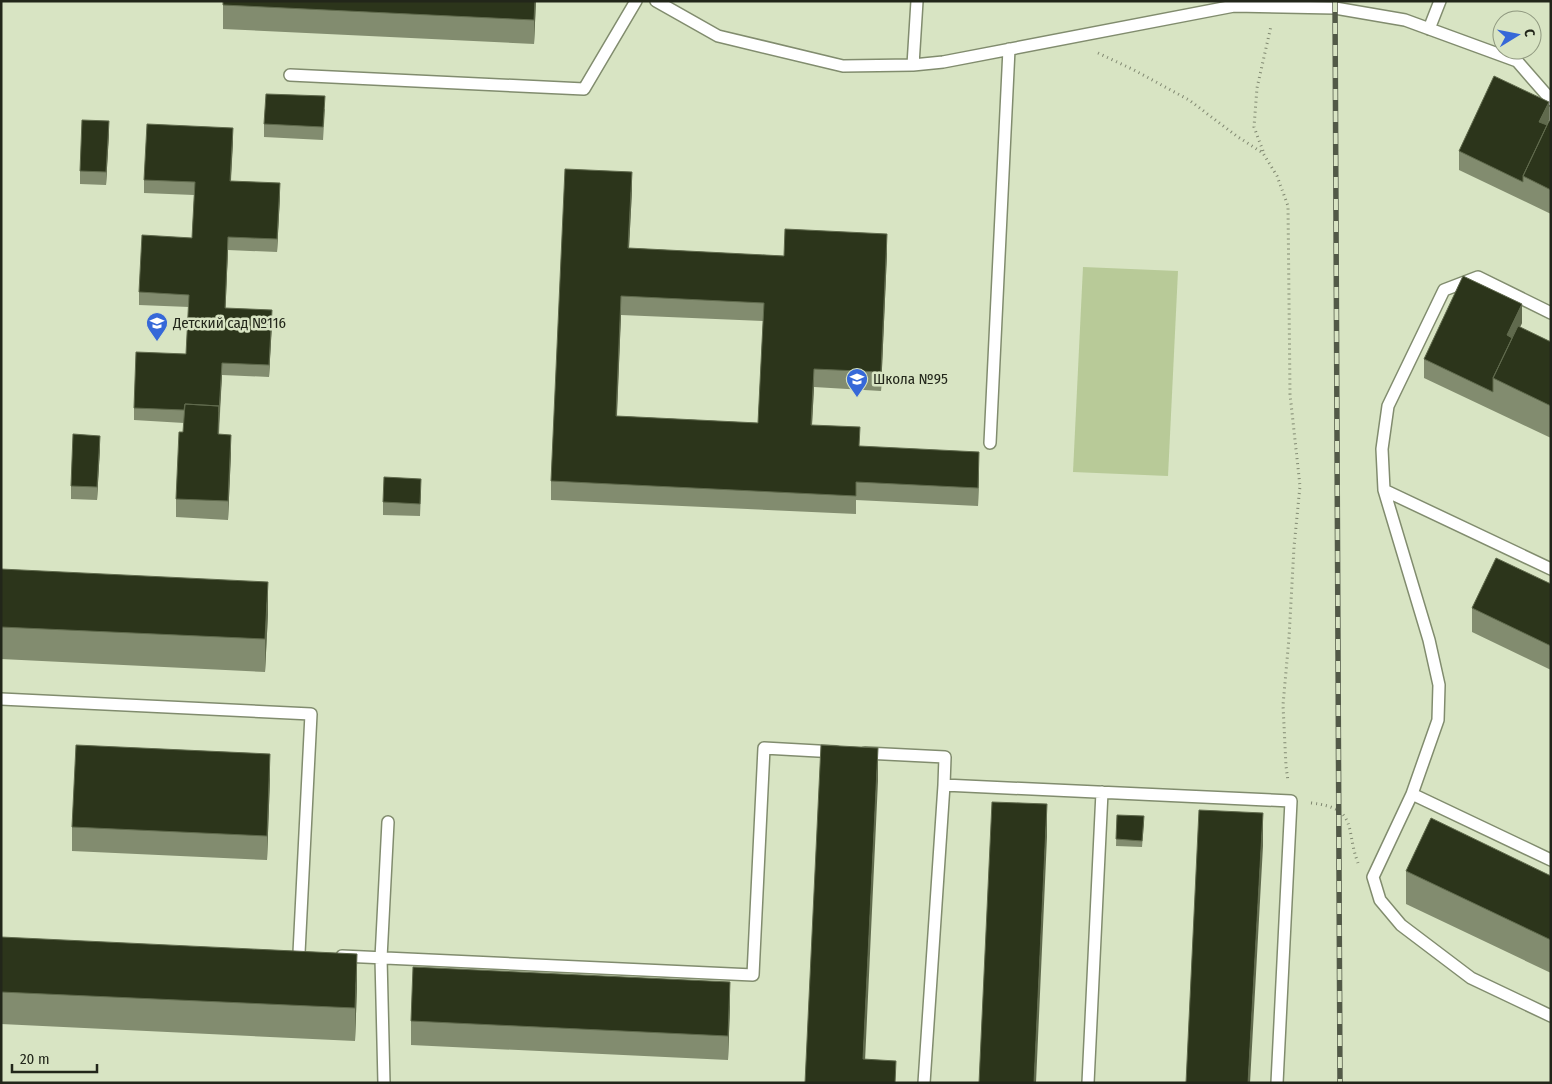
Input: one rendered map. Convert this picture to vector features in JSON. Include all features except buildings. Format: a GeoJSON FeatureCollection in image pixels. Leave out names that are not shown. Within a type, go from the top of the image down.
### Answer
{"type":"FeatureCollection","features":[{"type":"Feature","properties":{"kind":"lane"},"geometry":{"type":"LineString","coordinates":[[290,74],[584,89],[636,1]]}},
{"type":"Feature","properties":{"kind":"lane"},"geometry":{"type":"LineString","coordinates":[[656,1],[718,36],[843,66],[912,65],[943,62],[1234,6],[1335,8],[1405,20],[1517,61],[1551,100]]}},
{"type":"Feature","properties":{"kind":"lane"},"geometry":{"type":"LineString","coordinates":[[912,65],[917,1]]}},
{"type":"Feature","properties":{"kind":"lane"},"geometry":{"type":"LineString","coordinates":[[1429,29],[1440,1]]}},
{"type":"Feature","properties":{"kind":"lane"},"geometry":{"type":"LineString","coordinates":[[990,443],[1009,49]]}},
{"type":"Feature","properties":{"kind":"lane"},"geometry":{"type":"LineString","coordinates":[[1551,313],[1478,277],[1444,290],[1388,406],[1382,449],[1384,490],[1429,640],[1439,685],[1438,720],[1412,794],[1373,877],[1380,900],[1401,925],[1471,978],[1551,1016]]}},
{"type":"Feature","properties":{"kind":"lane"},"geometry":{"type":"LineString","coordinates":[[1384,490],[1551,569]]}},
{"type":"Feature","properties":{"kind":"lane"},"geometry":{"type":"LineString","coordinates":[[1,699],[311,714],[299,953]]}},
{"type":"Feature","properties":{"kind":"lane"},"geometry":{"type":"LineString","coordinates":[[327,955],[753,976],[764,748],[945,757],[924,1083]]}},
{"type":"Feature","properties":{"kind":"lane"},"geometry":{"type":"LineString","coordinates":[[944,785],[1291,801],[1277,1083]]}},
{"type":"Feature","properties":{"kind":"lane"},"geometry":{"type":"LineString","coordinates":[[1088,1083],[1102,792]]}},
{"type":"Feature","properties":{"kind":"lane"},"geometry":{"type":"LineString","coordinates":[[1412,794],[1551,860]]}},
{"type":"Feature","properties":{"kind":"lane"},"geometry":{"type":"LineString","coordinates":[[384,1083],[381,958],[388,822]]}},
{"type":"Feature","properties":{"kind":"path"},"geometry":{"type":"LineString","coordinates":[[1275,7],[1257,88],[1254,127],[1263,153],[1276,176],[1289,213],[1290,394],[1300,486],[1283,705],[1286,766],[1291,801],[1318,804],[1338,810],[1348,820],[1354,853],[1361,870]]}},
{"type":"Feature","properties":{"kind":"path"},"geometry":{"type":"LineString","coordinates":[[1094,52],[1134,70],[1189,100],[1263,153]]}},
{"type":"Feature","properties":{"kind":"green space"},"geometry":{"type":"Polygon","coordinates":[[[1083,267],[1178,271],[1168,476],[1073,472],[1083,267]]]}},
{"type":"Feature","properties":{"kind":"railway"},"geometry":{"type":"LineString","coordinates":[[1335,1],[1340,1083]]}},
{"type":"Feature","properties":{"kind":"place","name":"Детский сад №116"},"geometry":{"type":"Point","coordinates":[157,342]}},
{"type":"Feature","properties":{"kind":"place","name":"Школа №95"},"geometry":{"type":"Point","coordinates":[857,398]}}]}
